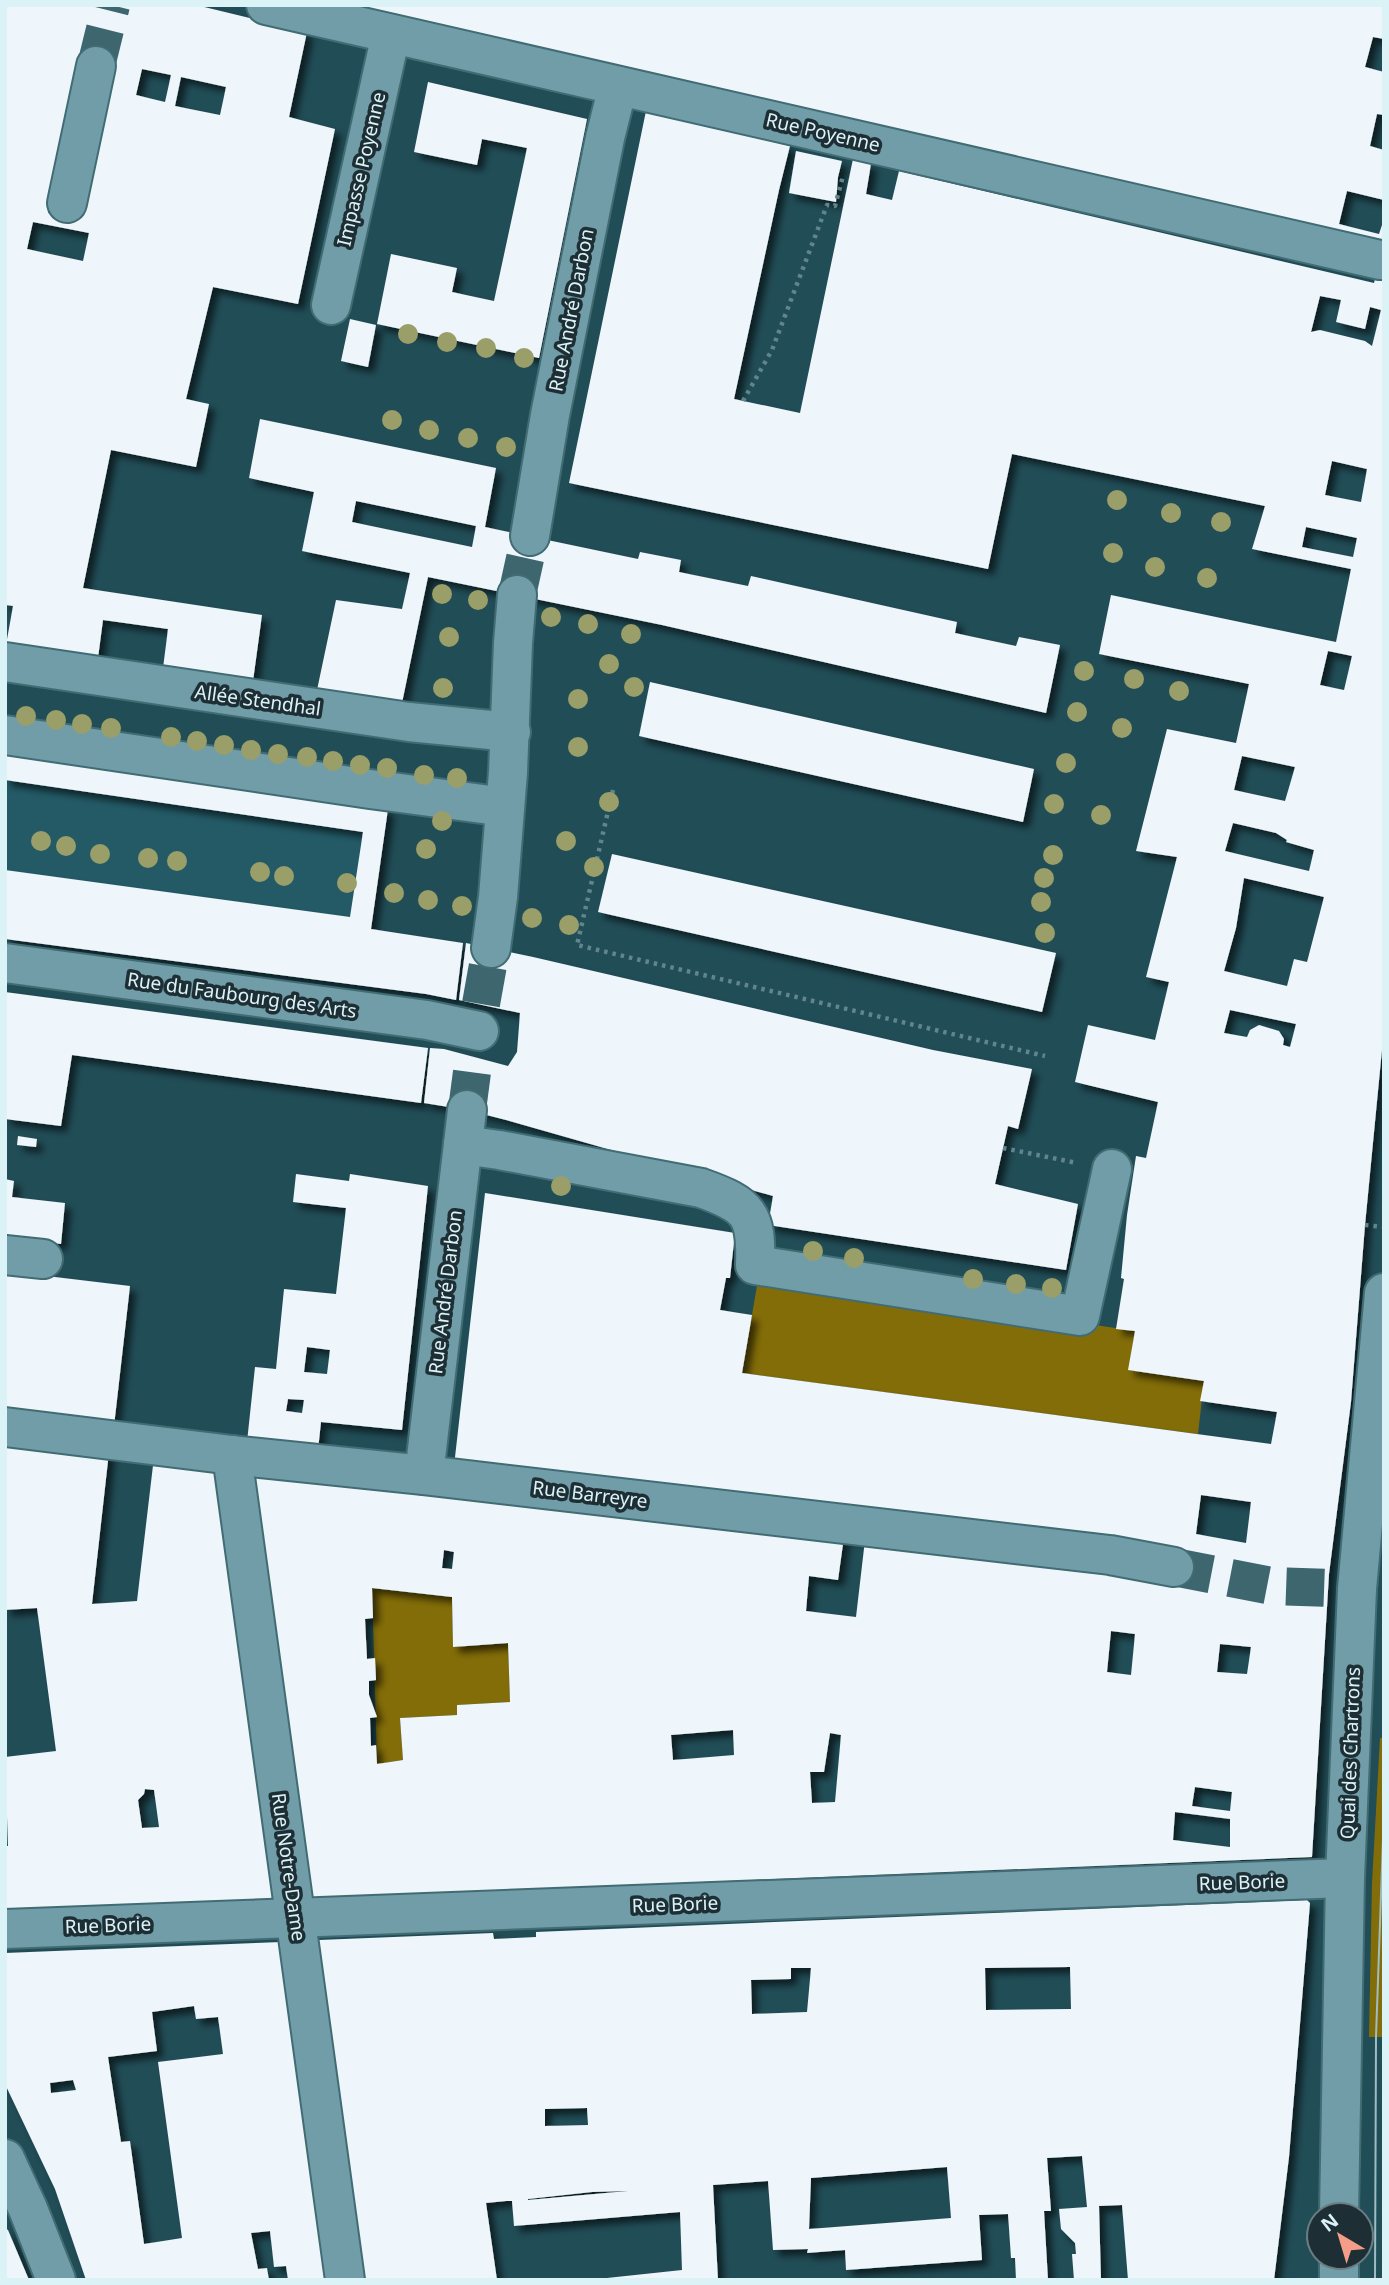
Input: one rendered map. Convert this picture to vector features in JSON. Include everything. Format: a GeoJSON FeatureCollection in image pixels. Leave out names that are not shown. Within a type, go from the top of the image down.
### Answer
{"type":"FeatureCollection","features":[{"type":"Feature","properties":{"kind":"street","name":"Rue Poyenne"},"geometry":{"type":"LineString","coordinates":[[266,5],[1380,260]]}},
{"type":"Feature","properties":{"kind":"street","name":"Impasse Poyenne"},"geometry":{"type":"LineString","coordinates":[[331,305],[391,34]]}},
{"type":"Feature","properties":{"kind":"street"},"geometry":{"type":"LineString","coordinates":[[67,203],[96,66]]}},
{"type":"Feature","properties":{"kind":"street","name":"Rue André Darbon"},"geometry":{"type":"LineString","coordinates":[[530,536],[555,389],[605,138],[618,86]]}},
{"type":"Feature","properties":{"kind":"street"},"geometry":{"type":"LineString","coordinates":[[491,948],[511,732],[517,595]]}},
{"type":"Feature","properties":{"kind":"street","name":"Allée Stendhal"},"geometry":{"type":"LineString","coordinates":[[5,662],[400,720],[511,732]]}},
{"type":"Feature","properties":{"kind":"street"},"geometry":{"type":"LineString","coordinates":[[5,735],[505,807]]}},
{"type":"Feature","properties":{"kind":"street","name":"Rue du Faubourg des Arts"},"geometry":{"type":"LineString","coordinates":[[5,963],[427,1020],[478,1031]]}},
{"type":"Feature","properties":{"kind":"street","name":"Rue André Darbon"},"geometry":{"type":"LineString","coordinates":[[424,1475],[465,1128],[499,1150],[687,1185],[719,1194],[737,1205],[752,1219],[756,1234],[755,1265],[1080,1316],[1112,1169]]}},
{"type":"Feature","properties":{"kind":"street"},"geometry":{"type":"LineString","coordinates":[[5,1255],[43,1259]]}},
{"type":"Feature","properties":{"kind":"street","name":"Quai des Chartrons"},"geometry":{"type":"LineString","coordinates":[[1339,2201],[1345,1878],[1343,1588],[1384,1293]]}},
{"type":"Feature","properties":{"kind":"street","name":"Rue Barreyre"},"geometry":{"type":"LineString","coordinates":[[5,1427],[1110,1555],[1174,1567]]}},
{"type":"Feature","properties":{"kind":"street","name":"Rue Notre-Dame"},"geometry":{"type":"LineString","coordinates":[[232,1455],[345,2280]]}},
{"type":"Feature","properties":{"kind":"street","name":"Rue Borie"},"geometry":{"type":"LineString","coordinates":[[5,1928],[1345,1878]]}},
{"type":"Feature","properties":{"kind":"street"},"geometry":{"type":"LineString","coordinates":[[5,2159],[17,2210],[56,2280]]}},
{"type":"Feature","properties":{"kind":"path"},"geometry":{"type":"LineString","coordinates":[[743,401],[772,349],[827,205],[835,206],[853,139]]}},
{"type":"Feature","properties":{"kind":"path"},"geometry":{"type":"LineString","coordinates":[[613,790],[577,945],[1045,1056]]}},
{"type":"Feature","properties":{"kind":"path"},"geometry":{"type":"LineString","coordinates":[[1003,1148],[1112,1169]]}},
{"type":"Feature","properties":{"kind":"path"},"geometry":{"type":"LineString","coordinates":[[1365,1225],[1384,1227]]}},
{"type":"Feature","properties":{"kind":"shaded area"},"geometry":{"type":"Polygon","coordinates":[[[5,752],[388,809],[371,927],[5,880],[5,752]]]}},
{"type":"Feature","properties":{"kind":"shaded area"},"geometry":{"type":"Polygon","coordinates":[[[759,1274],[1135,1331],[1129,1370],[1204,1381],[1198,1434],[742,1373],[759,1274]]]}},
{"type":"Feature","properties":{"kind":"shaded area"},"geometry":{"type":"Polygon","coordinates":[[[372,1588],[452,1597],[453,1647],[508,1643],[510,1702],[457,1705],[457,1715],[400,1718],[403,1760],[377,1764],[372,1588]]]}},
{"type":"Feature","properties":{"kind":"shaded area"},"geometry":{"type":"Polygon","coordinates":[[[1380,1738],[1384,1738],[1384,2037],[1369,2037],[1372,1883],[1380,1738]]]}},
{"type":"Feature","properties":{"kind":"building"},"geometry":{"type":"Polygon","coordinates":[[[5,5],[196,5],[307,32],[289,117],[335,129],[298,304],[213,287],[186,399],[209,404],[196,467],[111,450],[83,588],[262,615],[253,681],[163,668],[168,629],[103,620],[98,658],[6,645],[13,606],[5,605],[5,5]],[[142,69],[136,95],[165,102],[171,75],[142,69]],[[181,77],[175,106],[220,115],[226,87],[181,77]],[[59,161],[48,213],[72,218],[59,161]],[[33,222],[27,249],[83,261],[89,233],[33,222]]]}},
{"type":"Feature","properties":{"kind":"building"},"geometry":{"type":"Polygon","coordinates":[[[348,5],[1384,5],[1384,39],[1373,37],[1365,67],[1384,72],[1384,115],[1377,114],[1370,146],[1384,150],[1384,200],[1347,191],[1339,224],[1379,234],[1384,219],[1384,1029],[1351,1402],[1329,1574],[1312,1857],[313,1898],[253,1471],[844,1537],[838,1580],[809,1576],[806,1611],[856,1617],[865,1540],[454,1466],[485,1193],[735,1233],[730,1278],[726,1278],[720,1310],[752,1315],[742,1373],[1271,1444],[1277,1412],[1200,1401],[1204,1381],[1128,1370],[1135,1331],[1116,1329],[1124,1279],[1121,1278],[1127,1215],[1136,1156],[1146,1158],[1158,1102],[1075,1082],[1088,1025],[1155,1040],[1169,982],[1146,977],[1177,857],[1136,851],[1167,729],[1236,743],[1249,684],[1099,654],[1111,595],[1336,642],[1351,569],[1252,549],[1265,506],[1012,454],[988,569],[569,483],[646,111],[790,146],[734,399],[800,413],[853,159],[871,164],[866,194],[892,200],[899,171],[1374,283],[1382,251],[348,5]],[[1320,296],[1311,332],[1320,330],[1365,341],[1372,346],[1381,310],[1370,307],[1365,329],[1336,322],[1341,300],[1320,296]],[[1332,461],[1325,495],[1361,502],[1367,469],[1332,461]],[[1306,527],[1302,547],[1353,557],[1357,538],[1306,527]],[[1328,651],[1320,685],[1344,690],[1352,656],[1328,651]],[[1242,756],[1234,790],[1285,801],[1295,767],[1242,756]],[[1233,823],[1225,851],[1309,871],[1314,850],[1286,842],[1287,840],[1276,833],[1233,823]],[[1244,878],[1236,928],[1224,971],[1287,986],[1294,959],[1307,962],[1324,897],[1244,878]],[[1230,1010],[1224,1033],[1247,1037],[1250,1030],[1259,1025],[1279,1031],[1284,1039],[1283,1045],[1290,1047],[1296,1024],[1230,1010]],[[1201,1495],[1196,1534],[1246,1543],[1251,1502],[1201,1495]],[[444,1550],[442,1568],[452,1569],[454,1552],[444,1550]],[[372,1588],[373,1618],[365,1619],[367,1659],[375,1658],[376,1680],[369,1681],[369,1695],[377,1717],[370,1718],[371,1746],[376,1745],[377,1764],[403,1760],[400,1718],[457,1715],[457,1705],[510,1702],[508,1643],[453,1647],[452,1597],[372,1588]],[[1111,1631],[1107,1672],[1131,1675],[1135,1634],[1111,1631]],[[1220,1644],[1217,1672],[1247,1674],[1251,1647],[1220,1644]],[[733,1730],[671,1735],[673,1760],[734,1755],[733,1730]],[[830,1733],[824,1772],[810,1772],[812,1803],[835,1802],[841,1735],[830,1733]],[[1195,1787],[1192,1806],[1230,1811],[1232,1792],[1195,1787]],[[1175,1812],[1173,1840],[1230,1847],[1230,1819],[1175,1812]]]}},
{"type":"Feature","properties":{"kind":"building"},"geometry":{"type":"Polygon","coordinates":[[[428,82],[587,119],[539,358],[377,324],[391,254],[457,268],[452,292],[494,301],[527,148],[482,139],[477,165],[414,152],[428,82]]]}},
{"type":"Feature","properties":{"kind":"building"},"geometry":{"type":"Polygon","coordinates":[[[796,151],[842,161],[836,202],[789,193],[796,151]]]}},
{"type":"Feature","properties":{"kind":"building"},"geometry":{"type":"Polygon","coordinates":[[[350,319],[376,325],[368,367],[341,361],[350,319]]]}},
{"type":"Feature","properties":{"kind":"building"},"geometry":{"type":"Polygon","coordinates":[[[260,419],[496,468],[485,527],[638,559],[640,552],[681,560],[679,572],[748,586],[751,576],[957,622],[955,633],[1016,646],[1019,637],[1060,645],[1046,713],[662,625],[428,577],[402,703],[317,690],[336,600],[402,609],[410,573],[302,551],[314,492],[249,478],[260,419]],[[356,501],[352,522],[472,547],[476,526],[356,501]]]}},
{"type":"Feature","properties":{"kind":"building"},"geometry":{"type":"Polygon","coordinates":[[[650,682],[1034,769],[1023,822],[639,736],[650,682]]]}},
{"type":"Feature","properties":{"kind":"building"},"geometry":{"type":"Polygon","coordinates":[[[5,752],[388,809],[371,929],[463,943],[456,1000],[5,939],[5,870],[350,917],[363,832],[5,780],[5,752]]]}},
{"type":"Feature","properties":{"kind":"building"},"geometry":{"type":"Polygon","coordinates":[[[612,854],[1056,953],[1042,1012],[598,912],[612,854]]]}},
{"type":"Feature","properties":{"kind":"building"},"geometry":{"type":"Polygon","coordinates":[[[466,943],[933,1050],[1032,1069],[1018,1129],[1008,1126],[995,1184],[1078,1204],[1066,1270],[768,1225],[773,1196],[506,1120],[424,1103],[430,1048],[444,1049],[508,1066],[517,1052],[520,1013],[459,1000],[466,943]]]}},
{"type":"Feature","properties":{"kind":"building"},"geometry":{"type":"Polygon","coordinates":[[[5,992],[428,1048],[421,1103],[72,1055],[61,1126],[5,1119],[5,992]]]}},
{"type":"Feature","properties":{"kind":"building"},"geometry":{"type":"Polygon","coordinates":[[[18,1136],[37,1139],[36,1147],[17,1145],[18,1136]]]}},
{"type":"Feature","properties":{"kind":"building"},"geometry":{"type":"Polygon","coordinates":[[[296,1174],[349,1181],[350,1174],[428,1186],[402,1430],[321,1422],[318,1450],[247,1442],[255,1367],[276,1369],[284,1289],[336,1294],[346,1208],[293,1202],[296,1174]],[[307,1347],[304,1372],[327,1374],[330,1350],[307,1347]],[[288,1399],[286,1411],[302,1413],[304,1400],[288,1399]]]}},
{"type":"Feature","properties":{"kind":"building"},"geometry":{"type":"Polygon","coordinates":[[[5,1179],[14,1181],[12,1197],[65,1203],[61,1244],[5,1238],[5,1179]]]}},
{"type":"Feature","properties":{"kind":"building"},"geometry":{"type":"Polygon","coordinates":[[[5,1271],[130,1286],[114,1426],[5,1414],[5,1271]]]}},
{"type":"Feature","properties":{"kind":"building"},"geometry":{"type":"Polygon","coordinates":[[[5,1440],[109,1452],[92,1604],[137,1601],[154,1457],[218,1464],[275,1900],[5,1911],[5,1846],[8,1846],[5,1757],[56,1751],[37,1608],[5,1610],[5,1440]],[[145,1789],[138,1800],[142,1828],[159,1827],[154,1790],[145,1789]]]}},
{"type":"Feature","properties":{"kind":"building"},"geometry":{"type":"Polygon","coordinates":[[[1307,1900],[1310,1903],[1289,2157],[1274,2280],[1128,2280],[1122,2205],[1099,2206],[1101,2280],[1074,2280],[1072,2254],[1076,2254],[1075,2243],[1061,2229],[1059,2209],[1087,2207],[1082,2156],[1047,2158],[1051,2211],[1044,2211],[1048,2280],[1016,2280],[1015,2258],[1011,2258],[1008,2214],[979,2215],[982,2260],[846,2270],[845,2250],[807,2253],[808,2249],[773,2250],[768,2181],[713,2185],[718,2280],[607,2280],[682,2270],[680,2212],[514,2226],[512,2201],[506,2201],[486,2203],[497,2280],[364,2280],[317,1943],[319,1940],[493,1933],[494,1939],[536,1937],[536,1932],[1307,1900]],[[1070,1967],[985,1968],[986,2010],[1071,2009],[1070,1967]],[[791,1968],[791,1979],[751,1980],[752,2014],[807,2012],[811,1968],[791,1968]],[[587,2108],[545,2109],[545,2126],[588,2125],[587,2108]],[[947,2167],[811,2178],[809,2229],[951,2218],[947,2167]],[[628,2191],[592,2192],[528,2200],[628,2191]]]}},
{"type":"Feature","properties":{"kind":"building"},"geometry":{"type":"Polygon","coordinates":[[[281,1942],[329,2280],[288,2280],[286,2266],[274,2267],[270,2231],[251,2233],[258,2269],[267,2268],[269,2280],[86,2280],[55,2189],[5,2084],[5,1953],[281,1942]],[[194,2006],[152,2012],[157,2051],[108,2057],[121,2142],[130,2141],[144,2244],[182,2238],[158,2062],[223,2054],[218,2017],[196,2019],[194,2006]],[[73,2080],[50,2083],[51,2093],[76,2090],[73,2080]]]}},
{"type":"Feature","properties":{"kind":"building"},"geometry":{"type":"Polygon","coordinates":[[[5,2228],[8,2230],[29,2280],[5,2280],[5,2228]]]}},
{"type":"Feature","properties":{"kind":"tunnel"},"geometry":{"type":"LineString","coordinates":[[96,66],[111,5]]}},
{"type":"Feature","properties":{"kind":"tunnel"},"geometry":{"type":"LineString","coordinates":[[517,595],[530,536]]}},
{"type":"Feature","properties":{"kind":"tunnel"},"geometry":{"type":"LineString","coordinates":[[481,1004],[491,948]]}},
{"type":"Feature","properties":{"kind":"tunnel"},"geometry":{"type":"LineString","coordinates":[[467,1110],[474,1057]]}},
{"type":"Feature","properties":{"kind":"tunnel"},"geometry":{"type":"LineString","coordinates":[[1174,1567],[1272,1586],[1328,1588]]}},
{"type":"Feature","properties":{"kind":"tram line"},"geometry":{"type":"LineString","coordinates":[[1375,2280],[1376,2037],[1384,1810]]}}]}
